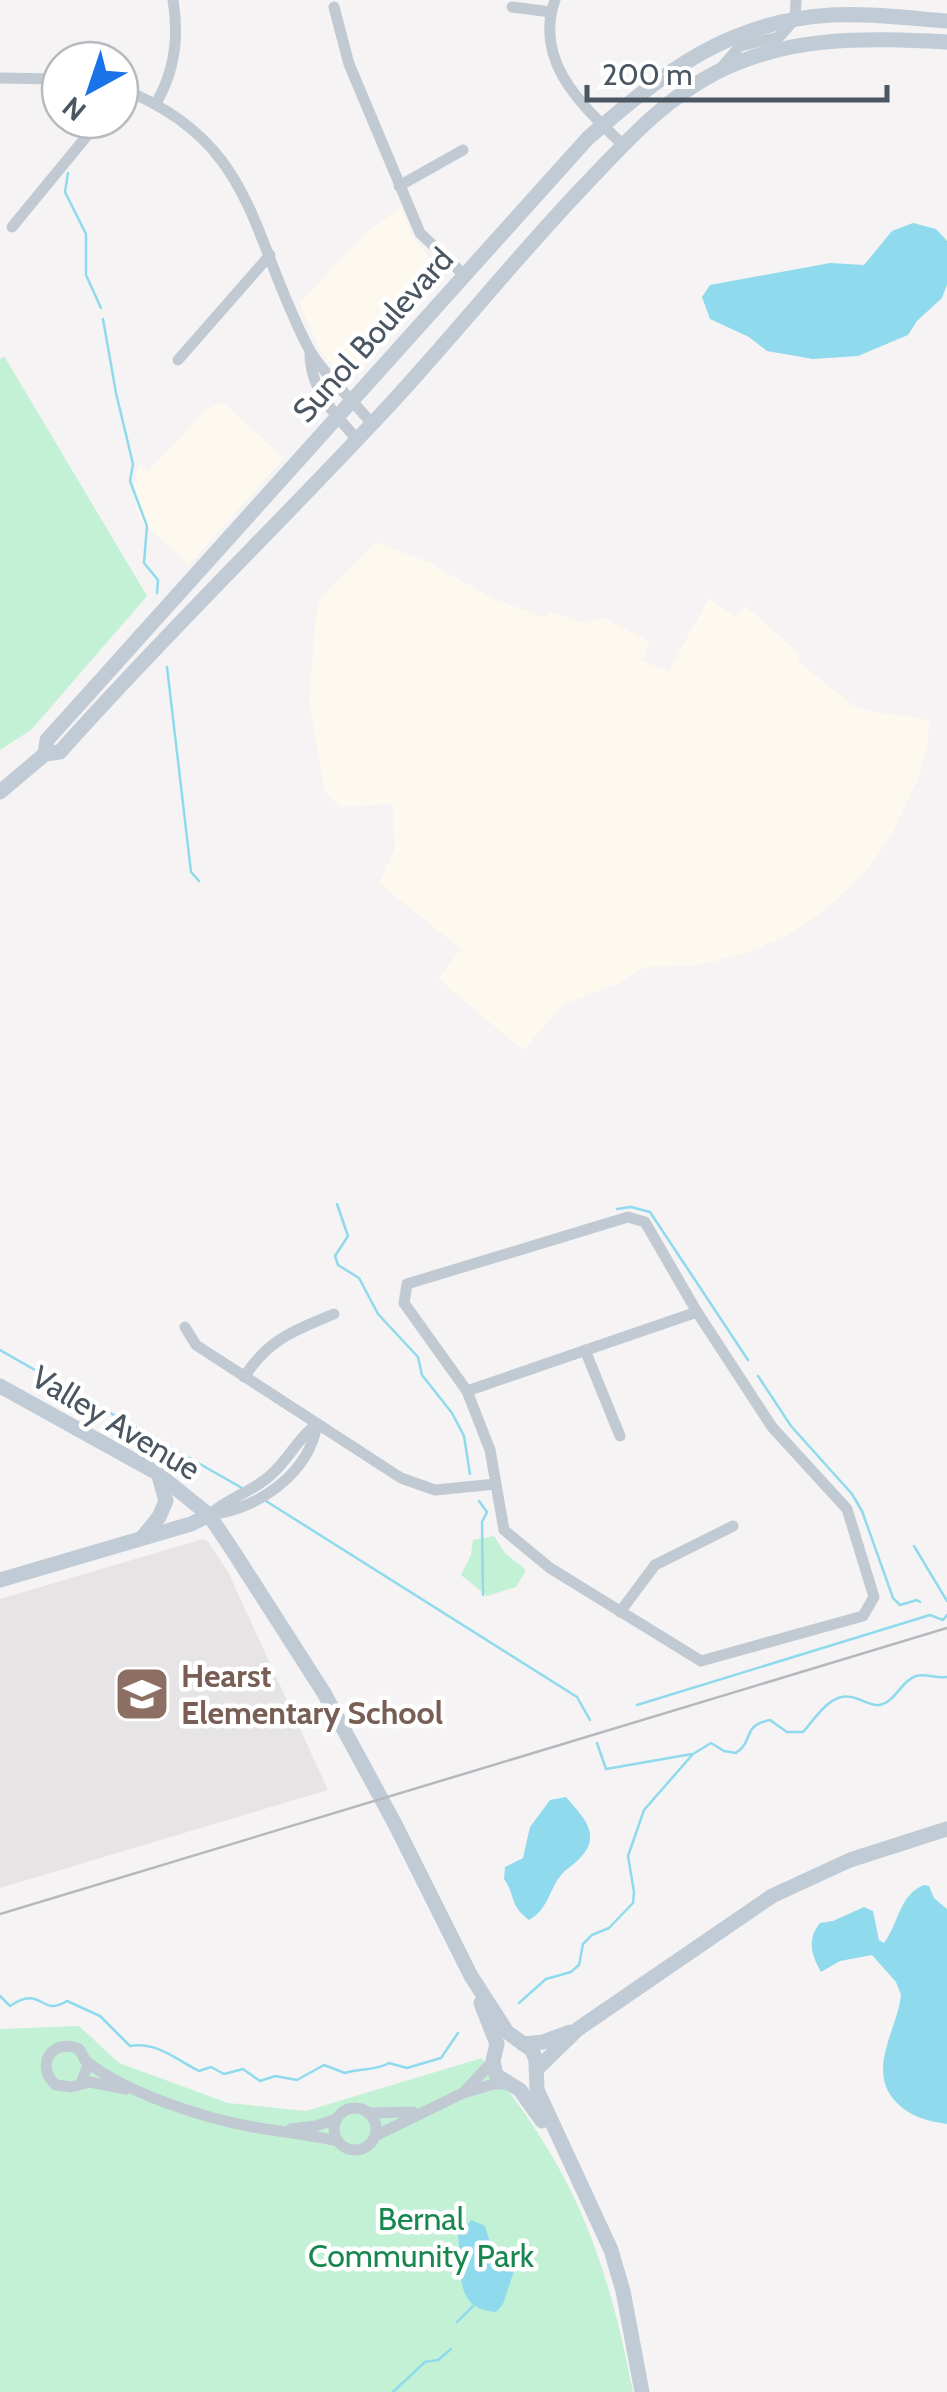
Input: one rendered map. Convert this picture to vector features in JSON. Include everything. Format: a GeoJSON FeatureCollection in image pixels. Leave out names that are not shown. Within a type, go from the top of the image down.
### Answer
{"type":"FeatureCollection","features":[{"type":"Feature","properties":{"kind":"main road","name":"Sunol Boulevard"},"geometry":{"type":"LineString","coordinates":[[44,754],[47,740],[603,125],[696,54],[739,32],[795,20],[861,15],[947,21]]}},
{"type":"Feature","properties":{"kind":"main road","name":"Sunol Boulevard"},"geometry":{"type":"LineString","coordinates":[[0,792],[44,754],[60,752],[372,424],[623,145],[671,101],[718,72],[755,56],[833,40],[947,42]]}},
{"type":"Feature","properties":{"kind":"main road"},"geometry":{"type":"LineString","coordinates":[[96,712],[110,686],[144,649],[146,644],[141,636]]}},
{"type":"Feature","properties":{"kind":"main road","name":"Valley Avenue"},"geometry":{"type":"LineString","coordinates":[[0,1386],[157,1473],[210,1515],[324,1693],[472,1976],[495,2038],[494,2057]]}},
{"type":"Feature","properties":{"kind":"main road"},"geometry":{"type":"LineString","coordinates":[[142,1538],[166,1501],[157,1473]]}},
{"type":"Feature","properties":{"kind":"main road"},"geometry":{"type":"LineString","coordinates":[[0,1580],[210,1515]]}},
{"type":"Feature","properties":{"kind":"main road"},"geometry":{"type":"LineString","coordinates":[[510,2085],[525,2083],[578,2029],[772,1896],[850,1860],[947,1829]]}},
{"type":"Feature","properties":{"kind":"main road","name":"Valley Avenue"},"geometry":{"type":"LineString","coordinates":[[472,1976],[520,2043]]}},
{"type":"Feature","properties":{"kind":"main road"},"geometry":{"type":"LineString","coordinates":[[561,2148],[526,2098],[496,2075],[494,2057],[501,2047],[543,2042],[578,2029]]}},
{"type":"Feature","properties":{"kind":"main road"},"geometry":{"type":"LineString","coordinates":[[520,2043],[532,2050],[536,2090],[610,2250],[624,2291],[642,2392]]}},
{"type":"Feature","properties":{"kind":"street"},"geometry":{"type":"LineString","coordinates":[[156,103],[175,50],[178,30],[173,0]]}},
{"type":"Feature","properties":{"kind":"street"},"geometry":{"type":"LineString","coordinates":[[795,20],[796,0]]}},
{"type":"Feature","properties":{"kind":"street"},"geometry":{"type":"LineString","coordinates":[[512,8],[553,6],[550,38],[555,62],[569,90],[623,145]]}},
{"type":"Feature","properties":{"kind":"street"},"geometry":{"type":"LineString","coordinates":[[334,8],[349,64],[420,233],[464,275]]}},
{"type":"Feature","properties":{"kind":"street","name":"Sunol Boulevard"},"geometry":{"type":"LineString","coordinates":[[718,72],[740,46],[779,37],[795,20]]}},
{"type":"Feature","properties":{"kind":"street"},"geometry":{"type":"LineString","coordinates":[[0,78],[40,79]]}},
{"type":"Feature","properties":{"kind":"street"},"geometry":{"type":"LineString","coordinates":[[140,96],[180,117],[208,141],[242,191],[310,351],[372,424]]}},
{"type":"Feature","properties":{"kind":"street"},"geometry":{"type":"LineString","coordinates":[[12,227],[84,140]]}},
{"type":"Feature","properties":{"kind":"street"},"geometry":{"type":"LineString","coordinates":[[399,186],[463,150]]}},
{"type":"Feature","properties":{"kind":"street"},"geometry":{"type":"LineString","coordinates":[[178,360],[270,255]]}},
{"type":"Feature","properties":{"kind":"street"},"geometry":{"type":"LineString","coordinates":[[310,351],[309,362],[325,405],[358,439]]}},
{"type":"Feature","properties":{"kind":"street"},"geometry":{"type":"LineString","coordinates":[[628,1216],[645,1222],[697,1312],[772,1427],[847,1509],[874,1597],[864,1616],[701,1661],[550,1568],[504,1530],[490,1450],[467,1391],[404,1303],[407,1284],[628,1216]]}},
{"type":"Feature","properties":{"kind":"street"},"geometry":{"type":"LineString","coordinates":[[467,1391],[697,1312]]}},
{"type":"Feature","properties":{"kind":"street"},"geometry":{"type":"LineString","coordinates":[[244,1376],[274,1340],[334,1314]]}},
{"type":"Feature","properties":{"kind":"street"},"geometry":{"type":"LineString","coordinates":[[185,1327],[196,1345],[418,1486],[435,1490],[496,1484]]}},
{"type":"Feature","properties":{"kind":"street"},"geometry":{"type":"LineString","coordinates":[[585,1350],[620,1436]]}},
{"type":"Feature","properties":{"kind":"street"},"geometry":{"type":"LineString","coordinates":[[210,1515],[230,1512],[235,1503],[271,1483],[302,1435],[317,1424]]}},
{"type":"Feature","properties":{"kind":"street"},"geometry":{"type":"LineString","coordinates":[[620,1612],[655,1565],[733,1526]]}},
{"type":"Feature","properties":{"kind":"street"},"geometry":{"type":"LineString","coordinates":[[65,2045],[79,2049],[87,2071],[80,2082],[71,2088],[56,2085],[46,2072],[45,2061],[52,2050],[65,2045]]}},
{"type":"Feature","properties":{"kind":"street"},"geometry":{"type":"LineString","coordinates":[[463,2093],[494,2057]]}},
{"type":"Feature","properties":{"kind":"street"},"geometry":{"type":"LineString","coordinates":[[86,2061],[144,2092],[210,2116],[338,2141]]}},
{"type":"Feature","properties":{"kind":"street"},"geometry":{"type":"LineString","coordinates":[[80,2082],[144,2092]]}},
{"type":"Feature","properties":{"kind":"street"},"geometry":{"type":"LineString","coordinates":[[338,2118],[334,2132],[338,2141],[348,2149],[358,2150],[375,2136],[463,2093],[494,2084],[510,2085]]}},
{"type":"Feature","properties":{"kind":"street"},"geometry":{"type":"LineString","coordinates":[[276,2131],[315,2126],[338,2118],[351,2108],[368,2113],[422,2111]]}},
{"type":"Feature","properties":{"kind":"street"},"geometry":{"type":"LineString","coordinates":[[368,2113],[376,2125],[375,2136]]}},
{"type":"Feature","properties":{"kind":"shaded area"},"geometry":{"type":"Polygon","coordinates":[[[401,207],[412,236],[442,278],[355,373],[341,376],[320,350],[299,303],[368,231],[401,207]]]}},
{"type":"Feature","properties":{"kind":"shaded area"},"geometry":{"type":"Polygon","coordinates":[[[222,402],[284,458],[189,565],[140,520],[133,491],[136,475],[139,466],[148,471],[207,409],[222,402]]]}},
{"type":"Feature","properties":{"kind":"shaded area"},"geometry":{"type":"Polygon","coordinates":[[[376,542],[430,563],[492,598],[545,618],[548,612],[582,622],[604,618],[650,641],[642,661],[669,671],[709,598],[734,617],[745,606],[800,654],[797,660],[852,705],[929,720],[920,774],[891,836],[847,890],[820,914],[784,937],[744,954],[700,965],[645,967],[617,984],[564,1004],[523,1050],[438,979],[461,949],[379,883],[395,848],[393,807],[340,807],[325,792],[309,701],[316,615],[321,597],[376,542]]]}},
{"type":"Feature","properties":{"kind":"shaded area","name":"Hearst Elementary School"},"geometry":{"type":"Polygon","coordinates":[[[203,1539],[229,1574],[328,1790],[0,1888],[0,1599],[203,1539]]]}},
{"type":"Feature","properties":{"kind":"green space"},"geometry":{"type":"Polygon","coordinates":[[[4,356],[147,596],[31,730],[0,750],[0,359],[4,356]]]}},
{"type":"Feature","properties":{"kind":"green space"},"geometry":{"type":"Polygon","coordinates":[[[494,1536],[505,1553],[526,1570],[516,1587],[487,1596],[461,1575],[473,1540],[494,1536]]]}},
{"type":"Feature","properties":{"kind":"green space","name":"Bernal Community Park"},"geometry":{"type":"Polygon","coordinates":[[[79,2026],[119,2063],[228,2103],[306,2111],[482,2058],[540,2137],[582,2214],[611,2297],[633,2392],[0,2392],[0,2029],[79,2026]]]}},
{"type":"Feature","properties":{"kind":"water"},"geometry":{"type":"Polygon","coordinates":[[[913,223],[936,229],[947,241],[947,285],[942,298],[908,335],[858,356],[813,359],[767,351],[749,337],[710,319],[702,297],[710,285],[830,263],[864,265],[892,231],[913,223]]]}},
{"type":"Feature","properties":{"kind":"water"},"geometry":{"type":"Polygon","coordinates":[[[566,1797],[588,1826],[590,1841],[580,1858],[558,1880],[540,1911],[529,1920],[515,1904],[504,1879],[505,1867],[523,1858],[530,1827],[550,1800],[566,1797]]]}},
{"type":"Feature","properties":{"kind":"water"},"geometry":{"type":"Polygon","coordinates":[[[924,1885],[947,1909],[947,2124],[907,2111],[887,2090],[883,2064],[901,1995],[896,1982],[872,1955],[840,1961],[821,1972],[812,1947],[820,1923],[864,1907],[873,1911],[879,1940],[884,1943],[904,1902],[924,1885]]]}},
{"type":"Feature","properties":{"kind":"water"},"geometry":{"type":"Polygon","coordinates":[[[471,2220],[485,2226],[491,2245],[516,2265],[503,2304],[496,2312],[472,2304],[462,2286],[458,2236],[471,2220]]]}},
{"type":"Feature","properties":{"kind":"waterway"},"geometry":{"type":"LineString","coordinates":[[68,173],[65,192],[86,234],[86,275],[101,308]]}},
{"type":"Feature","properties":{"kind":"waterway"},"geometry":{"type":"LineString","coordinates":[[103,319],[133,464],[130,481],[147,526],[144,563],[158,580],[157,593]]}},
{"type":"Feature","properties":{"kind":"waterway"},"geometry":{"type":"LineString","coordinates":[[167,667],[191,872],[199,881]]}},
{"type":"Feature","properties":{"kind":"waterway"},"geometry":{"type":"LineString","coordinates":[[337,1204],[348,1236],[335,1256],[338,1265],[359,1278],[378,1314],[418,1357],[422,1375],[452,1413],[464,1436],[470,1474]]}},
{"type":"Feature","properties":{"kind":"waterway"},"geometry":{"type":"LineString","coordinates":[[617,1209],[631,1207],[650,1212],[748,1360]]}},
{"type":"Feature","properties":{"kind":"waterway"},"geometry":{"type":"LineString","coordinates":[[0,1350],[242,1488]]}},
{"type":"Feature","properties":{"kind":"waterway"},"geometry":{"type":"LineString","coordinates":[[758,1376],[791,1426],[852,1494],[862,1511],[893,1598],[900,1605],[920,1602]]}},
{"type":"Feature","properties":{"kind":"waterway"},"geometry":{"type":"LineString","coordinates":[[266,1501],[577,1697],[590,1720]]}},
{"type":"Feature","properties":{"kind":"waterway"},"geometry":{"type":"LineString","coordinates":[[479,1501],[487,1512],[482,1522],[483,1595]]}},
{"type":"Feature","properties":{"kind":"waterway"},"geometry":{"type":"LineString","coordinates":[[914,1546],[947,1601]]}},
{"type":"Feature","properties":{"kind":"waterway"},"geometry":{"type":"LineString","coordinates":[[637,1705],[930,1615],[943,1620],[947,1615]]}},
{"type":"Feature","properties":{"kind":"waterway"},"geometry":{"type":"LineString","coordinates":[[519,2003],[546,1979],[571,1972],[579,1965],[583,1944],[609,1928],[633,1903],[628,1856],[644,1810],[693,1754],[711,1743],[736,1753],[755,1726],[770,1720],[787,1732],[803,1732],[827,1705],[841,1697],[880,1705],[916,1676],[947,1677]]}},
{"type":"Feature","properties":{"kind":"waterway"},"geometry":{"type":"LineString","coordinates":[[597,1743],[606,1769],[692,1754]]}},
{"type":"Feature","properties":{"kind":"waterway"},"geometry":{"type":"LineString","coordinates":[[0,1996],[10,2006],[29,1998],[51,2006],[67,2001],[100,2016],[130,2046],[149,2046],[199,2071],[211,2067],[224,2074],[243,2069],[260,2081],[275,2076],[297,2080],[324,2065],[345,2073],[389,2063],[407,2068],[441,2058],[458,2033]]}},
{"type":"Feature","properties":{"kind":"waterway"},"geometry":{"type":"LineString","coordinates":[[457,2322],[473,2306]]}},
{"type":"Feature","properties":{"kind":"waterway"},"geometry":{"type":"LineString","coordinates":[[393,2392],[425,2362],[438,2360],[451,2349]]}},
{"type":"Feature","properties":{"kind":"railway"},"geometry":{"type":"LineString","coordinates":[[0,1914],[947,1628]]}},
{"type":"Feature","properties":{"kind":"place","name":"Hearst Elementary School"},"geometry":{"type":"Point","coordinates":[142,1694]}}]}
